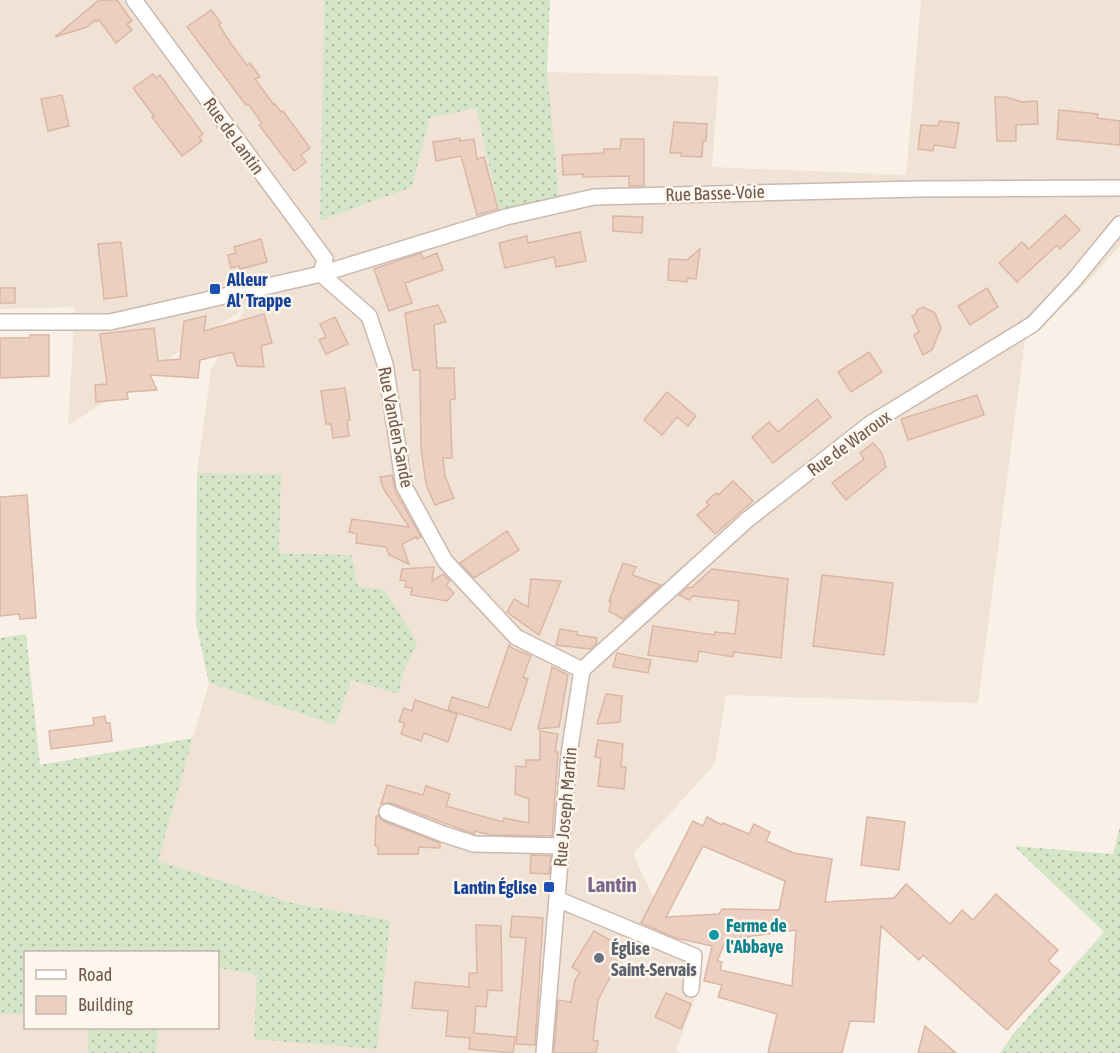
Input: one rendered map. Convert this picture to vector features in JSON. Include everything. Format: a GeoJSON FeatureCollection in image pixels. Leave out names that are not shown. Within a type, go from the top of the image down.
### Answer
{"type":"FeatureCollection","features":[{"type":"Feature","properties":{"kind":"street","name":"Rue de Lantin"},"geometry":{"type":"LineString","coordinates":[[134,0],[325,259],[321,274]]}},
{"type":"Feature","properties":{"kind":"street","name":"Rue Basse-Voie"},"geometry":{"type":"LineString","coordinates":[[0,322],[110,322],[321,274],[506,218],[594,197],[917,189],[1120,188]]}},
{"type":"Feature","properties":{"kind":"street","name":"Rue de Waroux"},"geometry":{"type":"LineString","coordinates":[[582,670],[747,520],[870,424],[1033,324],[1074,280],[1120,224]]}},
{"type":"Feature","properties":{"kind":"street","name":"Rue Vanden Sande"},"geometry":{"type":"LineString","coordinates":[[321,274],[369,316],[385,364],[404,486],[445,561],[516,637],[582,670]]}},
{"type":"Feature","properties":{"kind":"street","name":"Rue Joseph Martin"},"geometry":{"type":"LineString","coordinates":[[544,1053],[569,754],[582,670]]}},
{"type":"Feature","properties":{"kind":"street"},"geometry":{"type":"LineString","coordinates":[[387,812],[474,844],[561,846]]}},
{"type":"Feature","properties":{"kind":"street"},"geometry":{"type":"LineString","coordinates":[[556,899],[694,956],[691,990]]}},
{"type":"Feature","properties":{"kind":"shaded area"},"geometry":{"type":"Polygon","coordinates":[[[0,0],[324,0],[320,221],[412,187],[430,118],[476,108],[499,210],[559,197],[546,72],[719,76],[712,167],[906,175],[921,0],[1120,0],[1120,246],[1080,290],[1025,340],[978,703],[726,695],[715,764],[633,854],[684,962],[695,998],[676,1051],[681,1053],[156,1053],[159,1029],[219,1029],[219,968],[258,975],[390,920],[292,903],[157,861],[209,683],[334,725],[352,680],[398,694],[404,670],[358,587],[352,555],[279,553],[281,474],[197,473],[211,369],[245,308],[68,426],[75,307],[0,309],[0,0]]]}},
{"type":"Feature","properties":{"kind":"shaded area"},"geometry":{"type":"Polygon","coordinates":[[[0,1014],[24,1014],[24,1029],[88,1029],[88,1053],[0,1053],[0,1014]]]}},
{"type":"Feature","properties":{"kind":"green space"},"geometry":{"type":"Polygon","coordinates":[[[324,0],[550,0],[547,72],[559,196],[499,210],[476,108],[430,118],[412,187],[320,221],[324,0]]]}},
{"type":"Feature","properties":{"kind":"green space"},"geometry":{"type":"Polygon","coordinates":[[[197,473],[281,474],[279,553],[352,555],[358,587],[385,590],[417,642],[404,670],[398,694],[352,680],[335,725],[209,683],[196,624],[197,473]]]}},
{"type":"Feature","properties":{"kind":"green space"},"geometry":{"type":"Polygon","coordinates":[[[26,634],[40,765],[193,738],[158,861],[292,903],[390,920],[377,1049],[254,1039],[257,975],[219,968],[219,951],[24,951],[24,1014],[0,1014],[0,638],[26,634]]]}},
{"type":"Feature","properties":{"kind":"green space"},"geometry":{"type":"Polygon","coordinates":[[[1120,826],[1120,1053],[1000,1053],[1013,1034],[1104,932],[1014,846],[1113,854],[1120,826]]]}},
{"type":"Feature","properties":{"kind":"green space"},"geometry":{"type":"Polygon","coordinates":[[[88,1029],[159,1029],[156,1053],[88,1053],[88,1029]]]}},
{"type":"Feature","properties":{"kind":"building"},"geometry":{"type":"Polygon","coordinates":[[[99,0],[117,0],[132,21],[127,24],[132,30],[116,43],[99,20],[96,22],[95,20],[87,27],[55,37],[99,0]]]}},
{"type":"Feature","properties":{"kind":"building"},"geometry":{"type":"Polygon","coordinates":[[[211,10],[221,23],[219,25],[229,41],[247,65],[250,63],[260,77],[255,79],[274,105],[281,112],[283,111],[310,148],[301,155],[306,162],[294,171],[259,125],[262,123],[248,104],[246,105],[187,27],[211,10]]]}},
{"type":"Feature","properties":{"kind":"building"},"geometry":{"type":"Polygon","coordinates":[[[153,74],[156,78],[160,75],[203,134],[199,137],[202,141],[182,156],[133,88],[153,74]]]}},
{"type":"Feature","properties":{"kind":"building"},"geometry":{"type":"Polygon","coordinates":[[[62,95],[69,126],[48,131],[41,99],[62,95]]]}},
{"type":"Feature","properties":{"kind":"building"},"geometry":{"type":"Polygon","coordinates":[[[995,97],[1006,97],[1022,102],[1037,101],[1038,124],[1016,125],[1016,141],[997,141],[995,97]]]}},
{"type":"Feature","properties":{"kind":"building"},"geometry":{"type":"Polygon","coordinates":[[[1059,110],[1098,114],[1097,118],[1120,121],[1120,145],[1057,139],[1059,110]]]}},
{"type":"Feature","properties":{"kind":"building"},"geometry":{"type":"Polygon","coordinates":[[[939,121],[959,123],[955,148],[934,145],[933,151],[918,149],[921,125],[938,126],[939,121]]]}},
{"type":"Feature","properties":{"kind":"building"},"geometry":{"type":"Polygon","coordinates":[[[674,122],[707,124],[702,157],[670,153],[674,122]]]}},
{"type":"Feature","properties":{"kind":"building"},"geometry":{"type":"Polygon","coordinates":[[[460,138],[460,141],[474,139],[477,159],[484,157],[498,209],[477,215],[461,156],[436,161],[433,142],[460,138]]]}},
{"type":"Feature","properties":{"kind":"building"},"geometry":{"type":"Polygon","coordinates":[[[621,139],[644,139],[644,186],[629,186],[629,176],[563,175],[562,155],[604,153],[604,149],[620,149],[621,139]]]}},
{"type":"Feature","properties":{"kind":"building"},"geometry":{"type":"Polygon","coordinates":[[[1065,215],[1080,230],[1060,249],[1057,245],[1017,282],[999,263],[1022,242],[1029,249],[1065,215]]]}},
{"type":"Feature","properties":{"kind":"building"},"geometry":{"type":"Polygon","coordinates":[[[613,216],[643,217],[642,233],[613,231],[613,216]]]}},
{"type":"Feature","properties":{"kind":"building"},"geometry":{"type":"Polygon","coordinates":[[[580,232],[586,261],[556,267],[554,257],[505,268],[499,243],[527,236],[528,243],[580,232]]]}},
{"type":"Feature","properties":{"kind":"building"},"geometry":{"type":"Polygon","coordinates":[[[261,239],[267,262],[240,269],[239,266],[231,268],[228,255],[236,253],[234,247],[261,239]]]}},
{"type":"Feature","properties":{"kind":"building"},"geometry":{"type":"Polygon","coordinates":[[[121,242],[127,296],[104,299],[98,244],[121,242]]]}},
{"type":"Feature","properties":{"kind":"building"},"geometry":{"type":"Polygon","coordinates":[[[700,249],[696,279],[688,278],[687,282],[668,280],[669,259],[687,260],[700,249]]]}},
{"type":"Feature","properties":{"kind":"building"},"geometry":{"type":"Polygon","coordinates":[[[421,253],[423,259],[437,253],[443,270],[405,283],[412,303],[389,311],[374,269],[421,253]]]}},
{"type":"Feature","properties":{"kind":"building"},"geometry":{"type":"Polygon","coordinates":[[[0,288],[15,288],[15,303],[0,303],[0,288]]]}},
{"type":"Feature","properties":{"kind":"building"},"geometry":{"type":"Polygon","coordinates":[[[987,288],[998,307],[970,325],[958,306],[987,288]]]}},
{"type":"Feature","properties":{"kind":"building"},"geometry":{"type":"Polygon","coordinates":[[[438,305],[446,322],[434,325],[437,368],[454,368],[455,399],[450,400],[452,458],[443,458],[445,476],[454,498],[435,505],[426,484],[421,448],[420,370],[413,370],[405,313],[438,305]]]}},
{"type":"Feature","properties":{"kind":"building"},"geometry":{"type":"Polygon","coordinates":[[[923,307],[935,313],[941,328],[932,350],[923,355],[914,335],[919,332],[912,316],[923,307]]]}},
{"type":"Feature","properties":{"kind":"building"},"geometry":{"type":"Polygon","coordinates":[[[264,314],[272,343],[261,346],[264,367],[237,366],[233,352],[200,360],[198,378],[150,375],[157,390],[127,392],[128,399],[96,402],[95,385],[107,384],[100,334],[154,328],[158,361],[180,359],[184,321],[206,316],[204,331],[264,314]]]}},
{"type":"Feature","properties":{"kind":"building"},"geometry":{"type":"Polygon","coordinates":[[[335,317],[348,344],[326,354],[319,340],[326,337],[320,324],[335,317]]]}},
{"type":"Feature","properties":{"kind":"building"},"geometry":{"type":"Polygon","coordinates":[[[30,335],[49,335],[49,376],[0,378],[0,338],[30,338],[30,335]]]}},
{"type":"Feature","properties":{"kind":"building"},"geometry":{"type":"Polygon","coordinates":[[[869,352],[882,372],[851,392],[838,372],[869,352]]]}},
{"type":"Feature","properties":{"kind":"building"},"geometry":{"type":"Polygon","coordinates":[[[345,388],[350,420],[347,421],[349,436],[333,438],[331,424],[326,424],[321,391],[345,388]]]}},
{"type":"Feature","properties":{"kind":"building"},"geometry":{"type":"Polygon","coordinates":[[[667,392],[696,416],[688,426],[677,417],[662,435],[644,420],[667,392]]]}},
{"type":"Feature","properties":{"kind":"building"},"geometry":{"type":"Polygon","coordinates":[[[977,395],[984,415],[908,440],[901,419],[977,395]]]}},
{"type":"Feature","properties":{"kind":"building"},"geometry":{"type":"Polygon","coordinates":[[[817,399],[831,417],[773,463],[752,437],[769,422],[778,432],[817,399]]]}},
{"type":"Feature","properties":{"kind":"building"},"geometry":{"type":"Polygon","coordinates":[[[873,443],[882,453],[886,467],[846,500],[832,483],[864,459],[860,453],[873,443]]]}},
{"type":"Feature","properties":{"kind":"building"},"geometry":{"type":"Polygon","coordinates":[[[392,475],[395,491],[421,537],[402,544],[409,564],[389,555],[386,547],[356,543],[357,534],[349,532],[352,519],[409,527],[383,488],[380,477],[392,475]]]}},
{"type":"Feature","properties":{"kind":"building"},"geometry":{"type":"Polygon","coordinates":[[[733,481],[753,501],[715,534],[697,515],[709,505],[706,502],[716,493],[718,495],[733,481]]]}},
{"type":"Feature","properties":{"kind":"building"},"geometry":{"type":"Polygon","coordinates":[[[27,495],[36,618],[20,619],[19,614],[0,616],[0,497],[27,495]]]}},
{"type":"Feature","properties":{"kind":"building"},"geometry":{"type":"Polygon","coordinates":[[[507,531],[519,550],[474,578],[460,563],[507,531]]]}},
{"type":"Feature","properties":{"kind":"building"},"geometry":{"type":"Polygon","coordinates":[[[623,563],[636,567],[632,575],[661,585],[623,619],[609,611],[611,602],[609,601],[623,563]]]}},
{"type":"Feature","properties":{"kind":"building"},"geometry":{"type":"Polygon","coordinates":[[[434,567],[432,581],[443,574],[450,581],[446,585],[454,593],[447,601],[411,595],[412,588],[405,587],[406,581],[400,580],[402,569],[434,567]]]}},
{"type":"Feature","properties":{"kind":"building"},"geometry":{"type":"Polygon","coordinates":[[[712,569],[788,579],[781,658],[734,652],[733,657],[699,651],[697,662],[648,655],[653,626],[714,635],[715,632],[735,634],[739,601],[693,596],[689,600],[679,595],[688,587],[691,588],[712,569]]]}},
{"type":"Feature","properties":{"kind":"building"},"geometry":{"type":"Polygon","coordinates":[[[822,575],[893,583],[884,655],[813,646],[822,575]]]}},
{"type":"Feature","properties":{"kind":"building"},"geometry":{"type":"Polygon","coordinates":[[[531,579],[561,581],[539,635],[507,612],[514,599],[528,607],[531,579]]]}},
{"type":"Feature","properties":{"kind":"building"},"geometry":{"type":"Polygon","coordinates":[[[560,629],[577,632],[577,635],[597,638],[596,644],[590,649],[556,645],[560,629]]]}},
{"type":"Feature","properties":{"kind":"building"},"geometry":{"type":"Polygon","coordinates":[[[509,645],[531,656],[523,677],[528,679],[511,730],[448,710],[452,697],[488,708],[509,645]]]}},
{"type":"Feature","properties":{"kind":"building"},"geometry":{"type":"Polygon","coordinates":[[[617,653],[651,660],[648,673],[613,667],[617,653]]]}},
{"type":"Feature","properties":{"kind":"building"},"geometry":{"type":"Polygon","coordinates":[[[552,667],[568,675],[559,727],[538,729],[552,667]]]}},
{"type":"Feature","properties":{"kind":"building"},"geometry":{"type":"Polygon","coordinates":[[[606,694],[622,696],[620,722],[597,724],[606,694]]]}},
{"type":"Feature","properties":{"kind":"building"},"geometry":{"type":"Polygon","coordinates":[[[415,700],[457,714],[448,742],[424,733],[421,741],[401,734],[405,723],[399,722],[404,708],[412,711],[415,700]]]}},
{"type":"Feature","properties":{"kind":"building"},"geometry":{"type":"Polygon","coordinates":[[[105,716],[106,723],[110,723],[112,741],[51,749],[49,731],[94,725],[93,718],[105,716]]]}},
{"type":"Feature","properties":{"kind":"building"},"geometry":{"type":"Polygon","coordinates":[[[540,731],[558,734],[555,752],[558,752],[552,836],[491,835],[475,831],[474,834],[391,803],[381,804],[387,785],[423,795],[426,786],[450,794],[446,806],[503,822],[504,818],[529,823],[529,799],[515,794],[516,766],[526,767],[526,760],[540,760],[540,731]]]}},
{"type":"Feature","properties":{"kind":"building"},"geometry":{"type":"Polygon","coordinates":[[[598,740],[623,744],[621,767],[626,767],[624,789],[598,786],[601,758],[595,757],[598,740]]]}},
{"type":"Feature","properties":{"kind":"building"},"geometry":{"type":"Polygon","coordinates":[[[378,815],[383,821],[440,843],[440,848],[419,847],[418,854],[378,854],[378,846],[375,846],[378,815]]]}},
{"type":"Feature","properties":{"kind":"building"},"geometry":{"type":"Polygon","coordinates":[[[707,817],[749,834],[754,824],[770,832],[766,841],[794,853],[832,859],[825,902],[894,898],[906,884],[950,924],[962,910],[973,920],[996,894],[1058,950],[1048,961],[1060,971],[1007,1030],[923,955],[919,960],[881,926],[874,1022],[850,1021],[842,1053],[768,1053],[777,1014],[718,997],[722,985],[704,981],[712,946],[676,938],[641,923],[693,821],[703,826],[707,817]],[[703,846],[666,917],[719,914],[722,909],[779,910],[785,881],[703,846]],[[796,930],[726,940],[717,961],[722,962],[720,970],[792,986],[796,930]]]}},
{"type":"Feature","properties":{"kind":"building"},"geometry":{"type":"Polygon","coordinates":[[[867,817],[905,822],[899,870],[861,865],[867,817]]]}},
{"type":"Feature","properties":{"kind":"building"},"geometry":{"type":"Polygon","coordinates":[[[531,855],[551,856],[549,874],[530,873],[531,855]]]}},
{"type":"Feature","properties":{"kind":"building"},"geometry":{"type":"Polygon","coordinates":[[[512,916],[543,918],[535,1045],[516,1044],[526,938],[510,937],[512,916]]]}},
{"type":"Feature","properties":{"kind":"building"},"geometry":{"type":"Polygon","coordinates":[[[476,925],[501,926],[502,991],[488,990],[486,1007],[476,1006],[474,1033],[515,1037],[513,1053],[469,1049],[470,1038],[446,1036],[448,1011],[412,1008],[415,982],[469,987],[469,973],[477,973],[476,925]]]}},
{"type":"Feature","properties":{"kind":"building"},"geometry":{"type":"Polygon","coordinates":[[[594,931],[626,949],[617,965],[612,964],[611,969],[614,970],[598,1000],[593,1040],[598,1041],[596,1053],[554,1053],[558,1000],[571,1002],[575,980],[580,972],[572,967],[594,931]]]}},
{"type":"Feature","properties":{"kind":"building"},"geometry":{"type":"Polygon","coordinates":[[[666,993],[691,1004],[681,1029],[655,1017],[666,993]]]}},
{"type":"Feature","properties":{"kind":"building"},"geometry":{"type":"Polygon","coordinates":[[[925,1026],[956,1053],[918,1053],[925,1026]]]}},
{"type":"Feature","properties":{"kind":"place","name":"Alleur Al' Trappe"},"geometry":{"type":"Point","coordinates":[215,289]}},
{"type":"Feature","properties":{"kind":"place","name":"Lantin Église"},"geometry":{"type":"Point","coordinates":[549,887]}},
{"type":"Feature","properties":{"kind":"place","name":"Ferme de l'Abbaye"},"geometry":{"type":"Point","coordinates":[714,935]}},
{"type":"Feature","properties":{"kind":"place","name":"Église Saint-Servais"},"geometry":{"type":"Point","coordinates":[599,958]}},
{"type":"Feature","properties":{"kind":"district","name":"Lantin"},"geometry":{"type":"Point","coordinates":[612,884]}}]}
